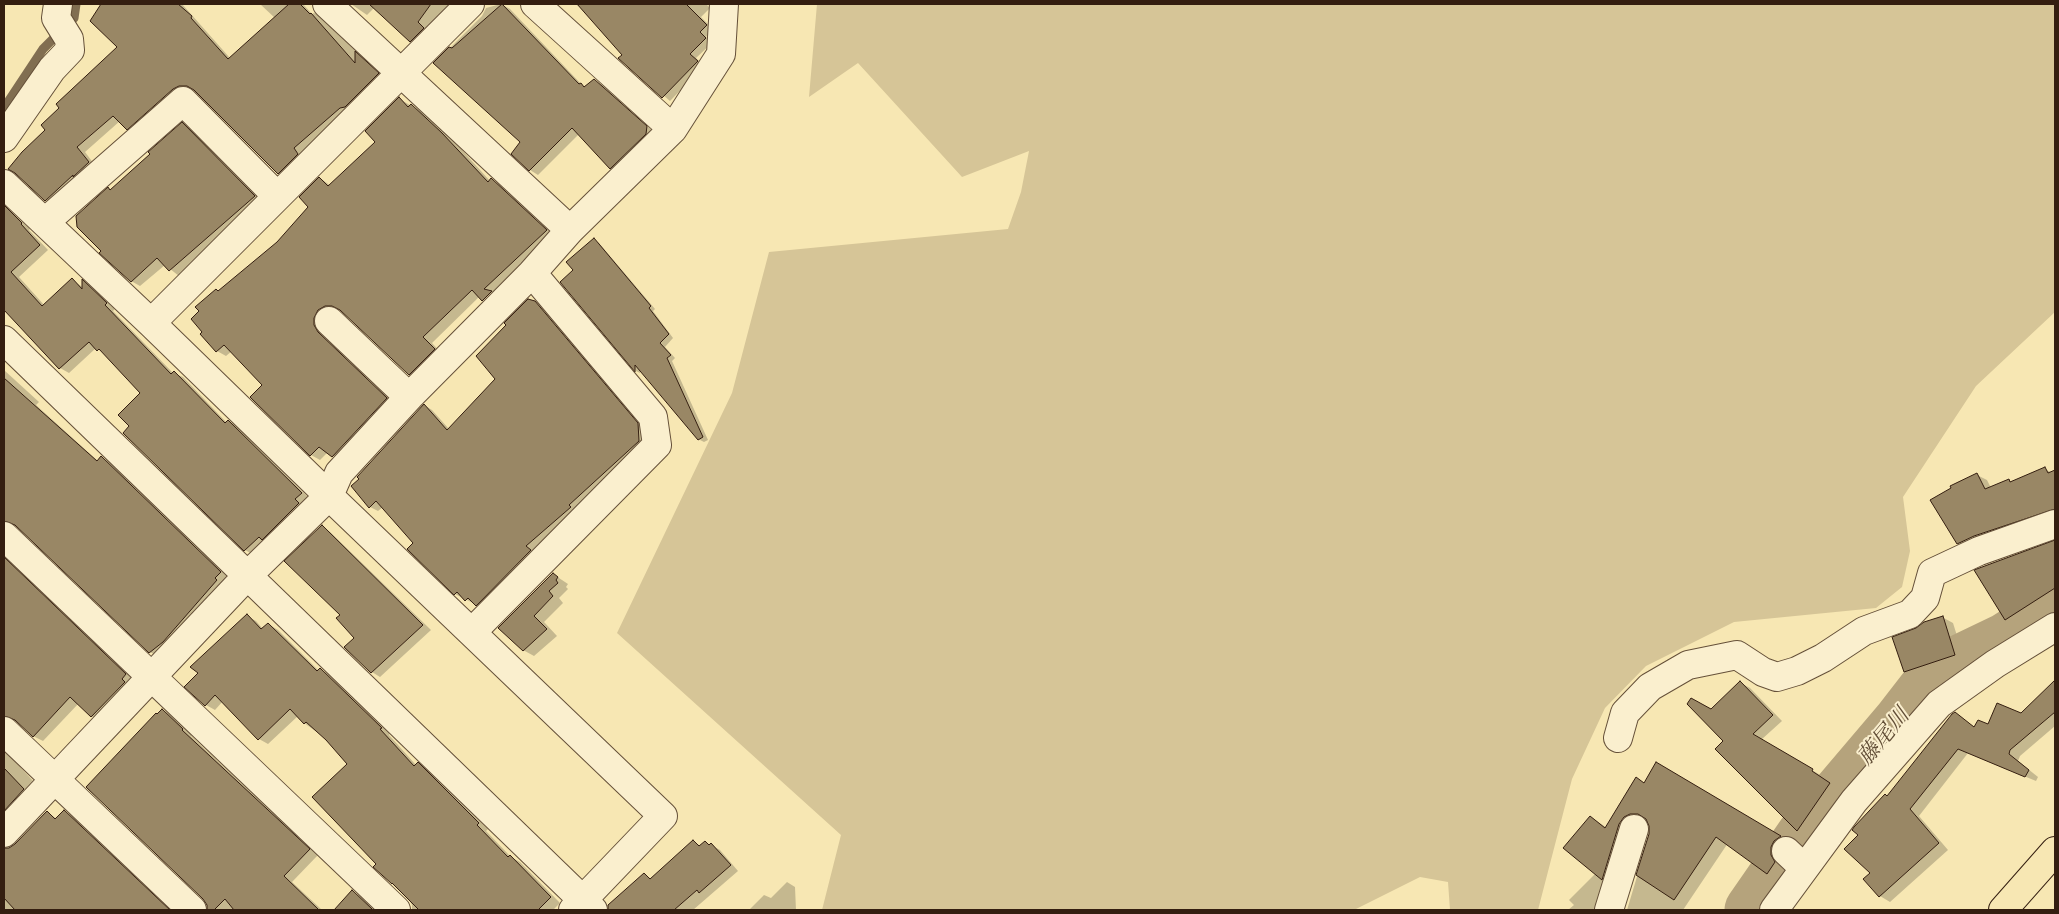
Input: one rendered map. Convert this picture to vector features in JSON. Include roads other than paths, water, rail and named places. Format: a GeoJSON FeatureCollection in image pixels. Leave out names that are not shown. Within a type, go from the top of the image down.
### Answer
{"type":"FeatureCollection","features":[{"type":"Feature","properties":{"kind":"highway"},"geometry":{"type":"LineString","coordinates":[[2003,910],[2055,851]]}},
{"type":"Feature","properties":{"kind":"highway"},"geometry":{"type":"LineString","coordinates":[[2017,910],[2055,867]]}},
{"type":"Feature","properties":{"kind":"street"},"geometry":{"type":"LineString","coordinates":[[327,4],[570,230]]}},
{"type":"Feature","properties":{"kind":"street"},"geometry":{"type":"LineString","coordinates":[[151,323],[470,4]]}},
{"type":"Feature","properties":{"kind":"street"},"geometry":{"type":"LineString","coordinates":[[535,4],[673,128]]}},
{"type":"Feature","properties":{"kind":"street"},"geometry":{"type":"LineString","coordinates":[[4,833],[247,576],[329,496],[339,474],[409,398],[532,274],[570,230],[673,128],[721,54],[724,4]]}},
{"type":"Feature","properties":{"kind":"street"},"geometry":{"type":"LineString","coordinates":[[4,138],[52,69],[70,50],[61,20]]}},
{"type":"Feature","properties":{"kind":"street"},"geometry":{"type":"LineString","coordinates":[[45,222],[183,101],[277,196]]}},
{"type":"Feature","properties":{"kind":"street"},"geometry":{"type":"LineString","coordinates":[[4,184],[663,816],[583,907],[4,340]]}},
{"type":"Feature","properties":{"kind":"street"},"geometry":{"type":"LineString","coordinates":[[472,632],[657,445],[652,417],[532,274]]}},
{"type":"Feature","properties":{"kind":"street"},"geometry":{"type":"LineString","coordinates":[[329,321],[409,398]]}},
{"type":"Feature","properties":{"kind":"street"},"geometry":{"type":"LineString","coordinates":[[1618,738],[1625,713],[1650,687],[1688,665],[1737,656],[1777,678],[1796,671],[1823,658],[1864,631],[1910,614],[1924,598],[1932,573],[1979,551],[2055,524]]}},
{"type":"Feature","properties":{"kind":"street"},"geometry":{"type":"LineString","coordinates":[[4,536],[396,910]]}},
{"type":"Feature","properties":{"kind":"street"},"geometry":{"type":"LineString","coordinates":[[1774,910],[1795,860],[1854,801],[1939,704],[1995,664],[2055,627]]}},
{"type":"Feature","properties":{"kind":"street"},"geometry":{"type":"LineString","coordinates":[[4,731],[192,910]]}},
{"type":"Feature","properties":{"kind":"street"},"geometry":{"type":"LineString","coordinates":[[1609,910],[1634,829]]}},
{"type":"Feature","properties":{"kind":"waterway"},"geometry":{"type":"LineString","coordinates":[[4,108],[43,49],[74,18],[76,4]]}},
{"type":"Feature","properties":{"kind":"waterway","name":"藤尾川"},"geometry":{"type":"LineString","coordinates":[[1752,910],[1804,835],[1900,722],[1931,682],[1958,663],[2006,640],[2055,609]]}}]}
